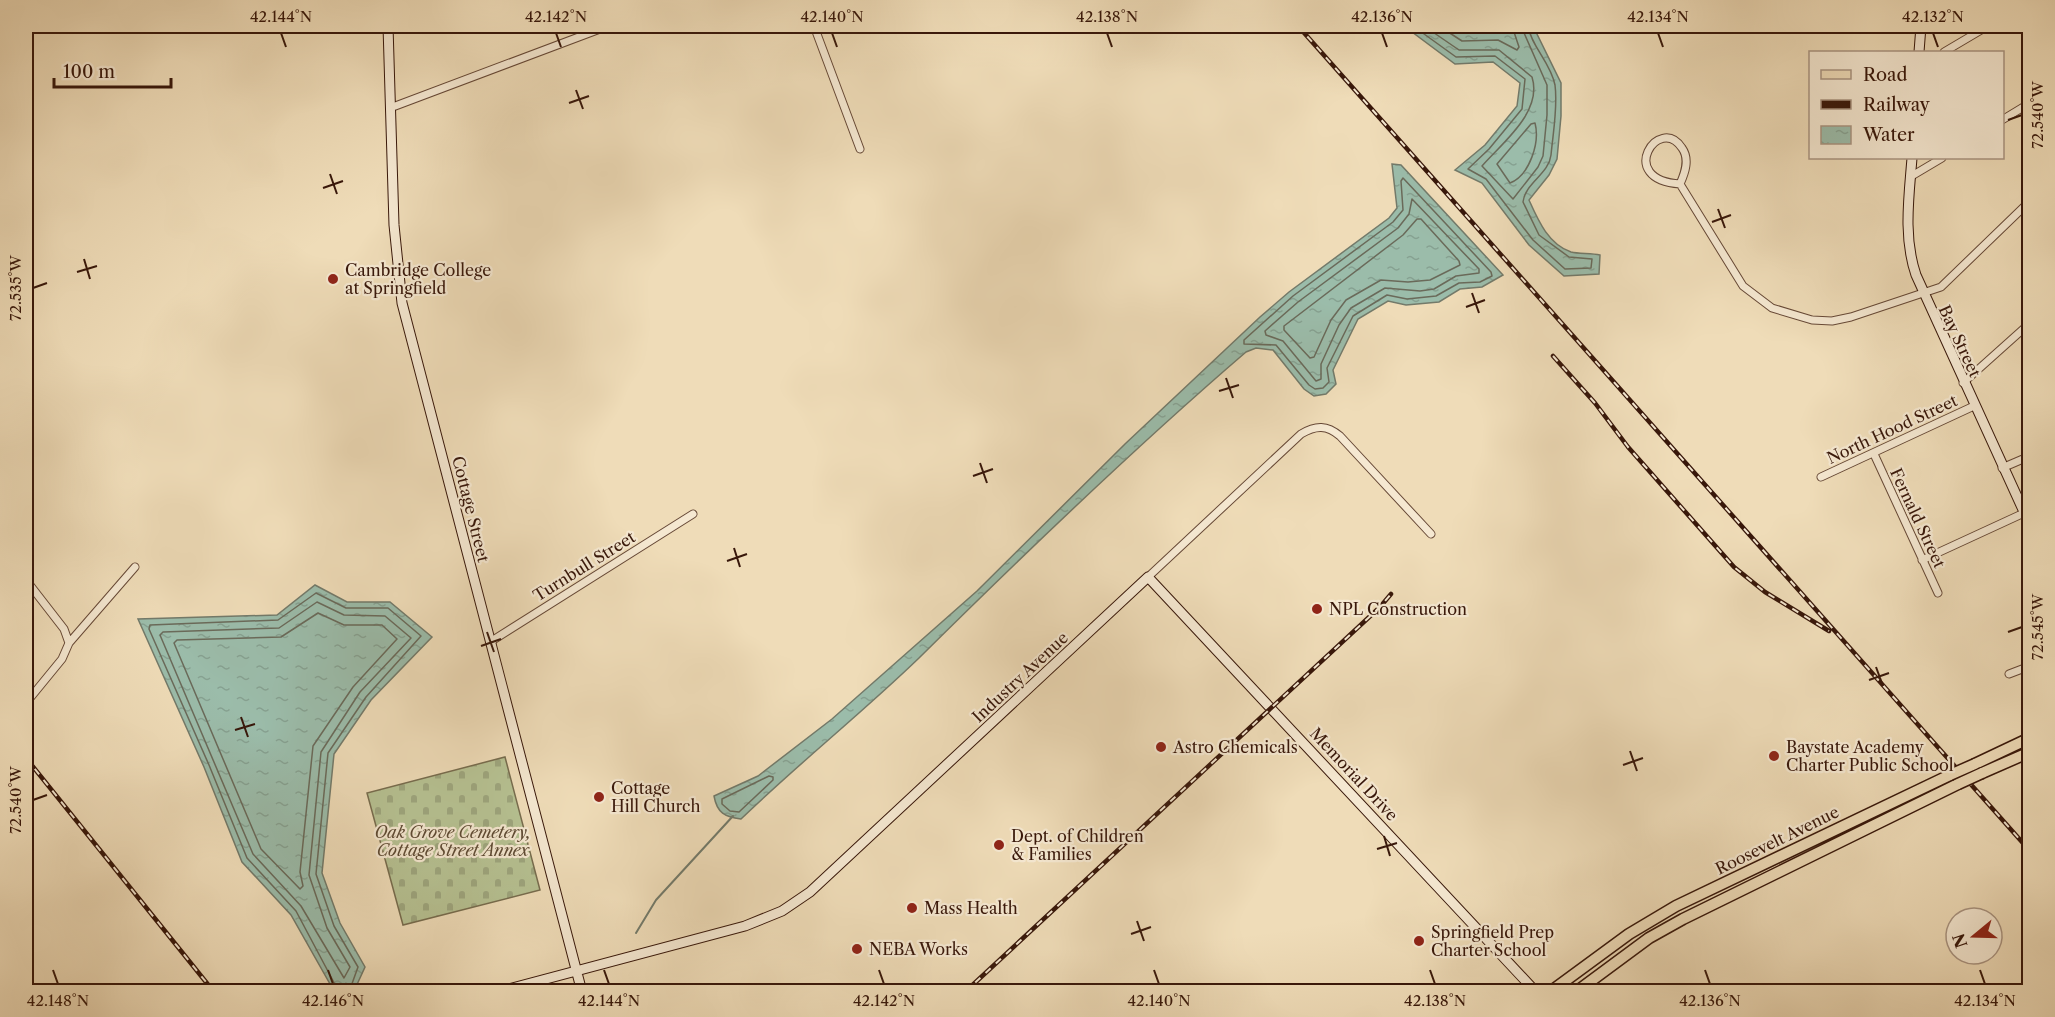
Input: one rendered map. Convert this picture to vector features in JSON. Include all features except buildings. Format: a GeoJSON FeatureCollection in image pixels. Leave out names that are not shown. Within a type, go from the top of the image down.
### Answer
{"type":"FeatureCollection","features":[{"type":"Feature","properties":{"kind":"main road","name":"Cottage Street"},"geometry":{"type":"LineString","coordinates":[[388,26],[394,225],[402,303],[582,992]]}},
{"type":"Feature","properties":{"kind":"main road"},"geometry":{"type":"LineString","coordinates":[[1919,51],[1921,26]]}},
{"type":"Feature","properties":{"kind":"main road","name":"Bay Street"},"geometry":{"type":"LineString","coordinates":[[1912,159],[1908,249],[1923,296],[2030,525]]}},
{"type":"Feature","properties":{"kind":"main road","name":"Industry Avenue"},"geometry":{"type":"LineString","coordinates":[[497,992],[575,969],[745,926],[771,917],[804,897],[1148,577]]}},
{"type":"Feature","properties":{"kind":"main road","name":"Memorial Drive"},"geometry":{"type":"LineString","coordinates":[[1148,577],[1536,992]]}},
{"type":"Feature","properties":{"kind":"main road","name":"Roosevelt Avenue"},"geometry":{"type":"LineString","coordinates":[[1575,992],[1640,944],[1683,919],[1958,784],[1979,768],[2030,738]]}},
{"type":"Feature","properties":{"kind":"main road","name":"Roosevelt Avenue"},"geometry":{"type":"LineString","coordinates":[[1550,992],[1629,934],[1676,906],[1950,775],[2030,752]]}},
{"type":"Feature","properties":{"kind":"main road"},"geometry":{"type":"LineString","coordinates":[[26,984],[34,992]]}},
{"type":"Feature","properties":{"kind":"street"},"geometry":{"type":"LineString","coordinates":[[390,108],[608,26]]}},
{"type":"Feature","properties":{"kind":"street"},"geometry":{"type":"LineString","coordinates":[[814,26],[860,149]]}},
{"type":"Feature","properties":{"kind":"street"},"geometry":{"type":"LineString","coordinates":[[1946,51],[1988,26]]}},
{"type":"Feature","properties":{"kind":"street"},"geometry":{"type":"LineString","coordinates":[[2004,119],[2028,106]]}},
{"type":"Feature","properties":{"kind":"street"},"geometry":{"type":"LineString","coordinates":[[1680,184],[1685,173],[1684,150],[1677,142],[1669,139],[1655,141],[1650,145],[1645,158],[1647,169],[1656,179],[1680,184],[1743,286],[1772,308],[1812,320],[1832,321],[1923,296],[1941,287],[2030,201]]}},
{"type":"Feature","properties":{"kind":"street"},"geometry":{"type":"LineString","coordinates":[[1910,177],[1940,159]]}},
{"type":"Feature","properties":{"kind":"street"},"geometry":{"type":"LineString","coordinates":[[1963,383],[2030,323]]}},
{"type":"Feature","properties":{"kind":"street","name":"North Hood Street"},"geometry":{"type":"LineString","coordinates":[[1821,477],[1974,406]]}},
{"type":"Feature","properties":{"kind":"street","name":"Industry Avenue"},"geometry":{"type":"LineString","coordinates":[[1148,577],[1300,434],[1317,427],[1331,428],[1340,436],[1431,534]]}},
{"type":"Feature","properties":{"kind":"street","name":"Fernald Street"},"geometry":{"type":"LineString","coordinates":[[1874,454],[1938,593]]}},
{"type":"Feature","properties":{"kind":"street"},"geometry":{"type":"LineString","coordinates":[[2002,468],[2030,456]]}},
{"type":"Feature","properties":{"kind":"street"},"geometry":{"type":"LineString","coordinates":[[1922,560],[2024,513]]}},
{"type":"Feature","properties":{"kind":"street","name":"Turnbull Street"},"geometry":{"type":"LineString","coordinates":[[490,642],[693,514]]}},
{"type":"Feature","properties":{"kind":"street"},"geometry":{"type":"LineString","coordinates":[[26,703],[62,659],[69,643],[135,567]]}},
{"type":"Feature","properties":{"kind":"street"},"geometry":{"type":"LineString","coordinates":[[26,580],[64,629],[69,643]]}},
{"type":"Feature","properties":{"kind":"street"},"geometry":{"type":"LineString","coordinates":[[2009,675],[2030,666]]}},
{"type":"Feature","properties":{"kind":"green space","name":"Oak Grove Cemetery, Cottage Street Annex"},"geometry":{"type":"Polygon","coordinates":[[[505,757],[540,890],[403,925],[367,793],[505,757]]]}},
{"type":"Feature","properties":{"kind":"water"},"geometry":{"type":"Polygon","coordinates":[[[1404,26],[1533,26],[1561,83],[1561,116],[1557,159],[1549,175],[1529,200],[1545,231],[1556,243],[1571,252],[1600,255],[1599,274],[1564,276],[1529,245],[1482,183],[1455,170],[1485,145],[1517,106],[1520,83],[1493,62],[1455,64],[1404,26]]]}},
{"type":"Feature","properties":{"kind":"water"},"geometry":{"type":"Polygon","coordinates":[[[1392,164],[1401,165],[1503,275],[1482,287],[1460,289],[1439,302],[1406,305],[1388,301],[1358,319],[1333,370],[1336,384],[1326,394],[1314,396],[1304,389],[1273,350],[1256,348],[1246,352],[1080,502],[897,679],[741,819],[730,817],[720,810],[714,796],[758,776],[832,719],[977,591],[1125,444],[1260,317],[1289,292],[1389,218],[1397,208],[1392,164]]]}},
{"type":"Feature","properties":{"kind":"water"},"geometry":{"type":"Polygon","coordinates":[[[315,585],[347,602],[390,602],[432,637],[371,700],[334,754],[322,873],[340,923],[365,967],[354,991],[334,991],[291,915],[242,862],[204,767],[138,619],[277,615],[315,585]]]}},
{"type":"Feature","properties":{"kind":"waterway"},"geometry":{"type":"LineString","coordinates":[[636,933],[656,900],[733,816]]}},
{"type":"Feature","properties":{"kind":"railway"},"geometry":{"type":"LineString","coordinates":[[1298,26],[2030,851]]}},
{"type":"Feature","properties":{"kind":"railway"},"geometry":{"type":"LineString","coordinates":[[1553,356],[1595,403],[1628,447],[1734,567],[1765,592],[1829,631]]}},
{"type":"Feature","properties":{"kind":"railway"},"geometry":{"type":"LineString","coordinates":[[965,992],[1380,607],[1391,594]]}},
{"type":"Feature","properties":{"kind":"railway"},"geometry":{"type":"LineString","coordinates":[[26,758],[214,992]]}},
{"type":"Feature","properties":{"kind":"place","name":"Cambridge College at Springfield"},"geometry":{"type":"Point","coordinates":[333,279]}},
{"type":"Feature","properties":{"kind":"place","name":"NPL Construction"},"geometry":{"type":"Point","coordinates":[1317,609]}},
{"type":"Feature","properties":{"kind":"place","name":"Astro Chemicals"},"geometry":{"type":"Point","coordinates":[1161,747]}},
{"type":"Feature","properties":{"kind":"place","name":"Baystate Academy Charter Public School"},"geometry":{"type":"Point","coordinates":[1774,756]}},
{"type":"Feature","properties":{"kind":"place","name":"Cottage Hill Church"},"geometry":{"type":"Point","coordinates":[599,797]}},
{"type":"Feature","properties":{"kind":"place","name":"Dept. of Children & Families"},"geometry":{"type":"Point","coordinates":[999,845]}},
{"type":"Feature","properties":{"kind":"place","name":"Mass Health"},"geometry":{"type":"Point","coordinates":[912,908]}},
{"type":"Feature","properties":{"kind":"place","name":"Springfield Prep Charter School"},"geometry":{"type":"Point","coordinates":[1419,941]}},
{"type":"Feature","properties":{"kind":"place","name":"NEBA Works"},"geometry":{"type":"Point","coordinates":[857,949]}}]}
